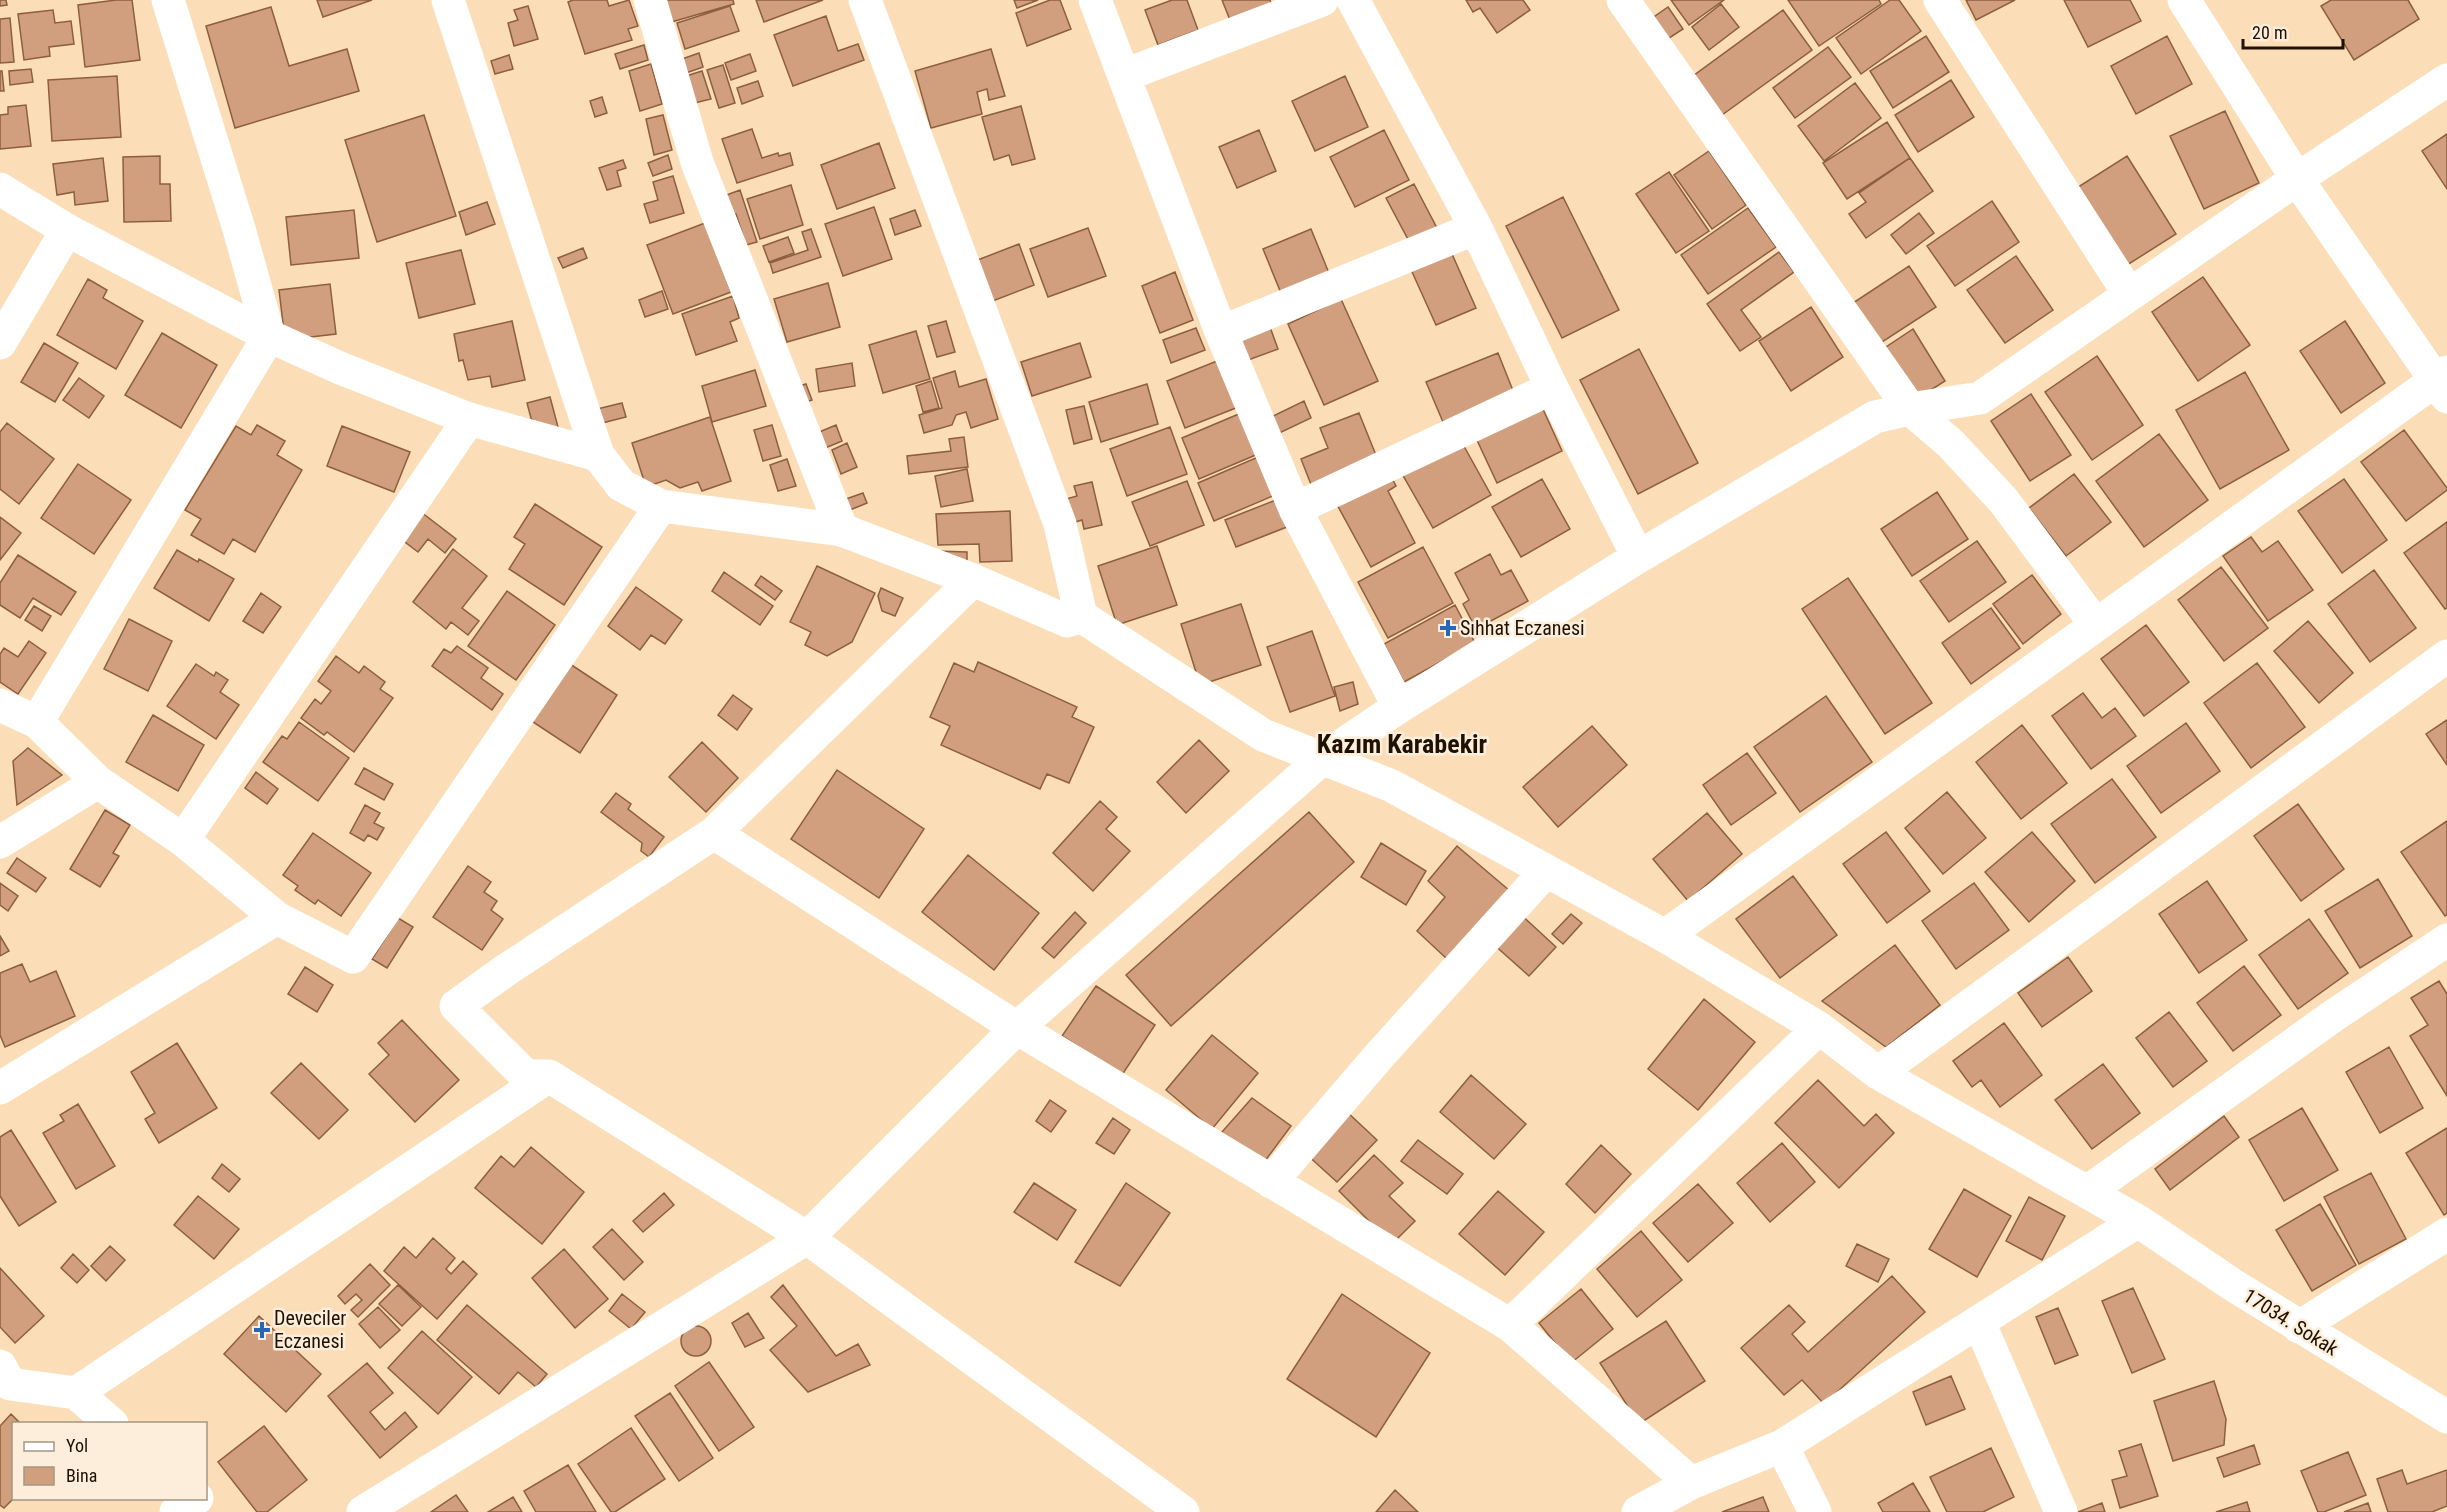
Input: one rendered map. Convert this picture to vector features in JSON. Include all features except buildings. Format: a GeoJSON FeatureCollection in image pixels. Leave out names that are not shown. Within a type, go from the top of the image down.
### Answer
{"type":"FeatureCollection","features":[{"type":"Feature","properties":{"kind":"street"},"geometry":{"type":"LineString","coordinates":[[37,722],[270,336],[168,0]]}},
{"type":"Feature","properties":{"kind":"street"},"geometry":{"type":"LineString","coordinates":[[448,0],[598,455],[621,485],[662,506],[843,530],[973,580],[1067,621],[1082,616],[1060,524],[865,0]]}},
{"type":"Feature","properties":{"kind":"street"},"geometry":{"type":"LineString","coordinates":[[650,0],[697,162],[843,530]]}},
{"type":"Feature","properties":{"kind":"street"},"geometry":{"type":"LineString","coordinates":[[1095,0],[1221,332],[1295,509],[1399,707]]}},
{"type":"Feature","properties":{"kind":"street"},"geometry":{"type":"LineString","coordinates":[[1125,75],[1322,0]]}},
{"type":"Feature","properties":{"kind":"street"},"geometry":{"type":"LineString","coordinates":[[1353,0],[1476,228],[1552,388],[1638,557]]}},
{"type":"Feature","properties":{"kind":"street"},"geometry":{"type":"LineString","coordinates":[[1623,0],[1910,409],[1950,443],[2002,501],[2096,625]]}},
{"type":"Feature","properties":{"kind":"street"},"geometry":{"type":"LineString","coordinates":[[1940,0],[2129,294]]}},
{"type":"Feature","properties":{"kind":"street"},"geometry":{"type":"LineString","coordinates":[[1665,936],[2096,625],[2443,383],[2297,179],[2184,0]]}},
{"type":"Feature","properties":{"kind":"street"},"geometry":{"type":"LineString","coordinates":[[363,1512],[807,1238],[1017,1028],[1323,758],[1399,707],[1638,557],[1875,417],[1980,398],[2297,179],[2447,80]]}},
{"type":"Feature","properties":{"kind":"street"},"geometry":{"type":"LineString","coordinates":[[0,189],[67,230],[270,336],[340,368],[469,419],[598,455]]}},
{"type":"Feature","properties":{"kind":"street"},"geometry":{"type":"LineString","coordinates":[[1221,332],[1476,228]]}},
{"type":"Feature","properties":{"kind":"street"},"geometry":{"type":"LineString","coordinates":[[0,343],[67,230]]}},
{"type":"Feature","properties":{"kind":"street"},"geometry":{"type":"LineString","coordinates":[[1295,509],[1552,388]]}},
{"type":"Feature","properties":{"kind":"street"},"geometry":{"type":"LineString","coordinates":[[183,840],[469,419]]}},
{"type":"Feature","properties":{"kind":"street"},"geometry":{"type":"LineString","coordinates":[[0,705],[37,722],[98,782],[183,840],[277,918],[353,957],[662,506]]}},
{"type":"Feature","properties":{"kind":"street"},"geometry":{"type":"LineString","coordinates":[[973,580],[714,833],[506,970],[456,1006],[526,1076],[549,1076],[807,1238],[1183,1512]]}},
{"type":"Feature","properties":{"kind":"street","name":"17034. Sokak"},"geometry":{"type":"LineString","coordinates":[[1082,616],[1263,735],[1392,786],[1665,936],[1819,1028],[1878,1073],[2138,1221],[2233,1285],[2447,1418]]}},
{"type":"Feature","properties":{"kind":"street"},"geometry":{"type":"LineString","coordinates":[[1878,1073],[2447,656]]}},
{"type":"Feature","properties":{"kind":"street"},"geometry":{"type":"LineString","coordinates":[[0,842],[98,782]]}},
{"type":"Feature","properties":{"kind":"street"},"geometry":{"type":"LineString","coordinates":[[714,833],[1017,1028],[1510,1325],[1691,1482]]}},
{"type":"Feature","properties":{"kind":"street"},"geometry":{"type":"LineString","coordinates":[[1271,1182],[1403,1029],[1546,871]]}},
{"type":"Feature","properties":{"kind":"street"},"geometry":{"type":"LineString","coordinates":[[0,1088],[277,918]]}},
{"type":"Feature","properties":{"kind":"street"},"geometry":{"type":"LineString","coordinates":[[2087,1192],[2333,1016],[2447,940]]}},
{"type":"Feature","properties":{"kind":"street"},"geometry":{"type":"LineString","coordinates":[[1510,1325],[1819,1028]]}},
{"type":"Feature","properties":{"kind":"street"},"geometry":{"type":"LineString","coordinates":[[76,1393],[549,1076]]}},
{"type":"Feature","properties":{"kind":"street"},"geometry":{"type":"LineString","coordinates":[[1638,1512],[1691,1482],[1782,1446],[2138,1221]]}},
{"type":"Feature","properties":{"kind":"street"},"geometry":{"type":"LineString","coordinates":[[2299,1327],[2447,1234]]}},
{"type":"Feature","properties":{"kind":"street"},"geometry":{"type":"LineString","coordinates":[[1979,1322],[2061,1512]]}},
{"type":"Feature","properties":{"kind":"street"},"geometry":{"type":"LineString","coordinates":[[3,1380],[76,1393],[110,1422]]}},
{"type":"Feature","properties":{"kind":"street"},"geometry":{"type":"LineString","coordinates":[[1782,1446],[1815,1512]]}},
{"type":"Feature","properties":{"kind":"street"},"geometry":{"type":"LineString","coordinates":[[176,1512],[195,1500]]}},
{"type":"Feature","properties":{"kind":"place","name":"Sıhhat Eczanesi"},"geometry":{"type":"Point","coordinates":[1448,628]}},
{"type":"Feature","properties":{"kind":"place","name":"Deveciler Eczanesi"},"geometry":{"type":"Point","coordinates":[262,1330]}},
{"type":"Feature","properties":{"kind":"district","name":"Kazım Karabekir"},"geometry":{"type":"Point","coordinates":[1402,744]}}]}
